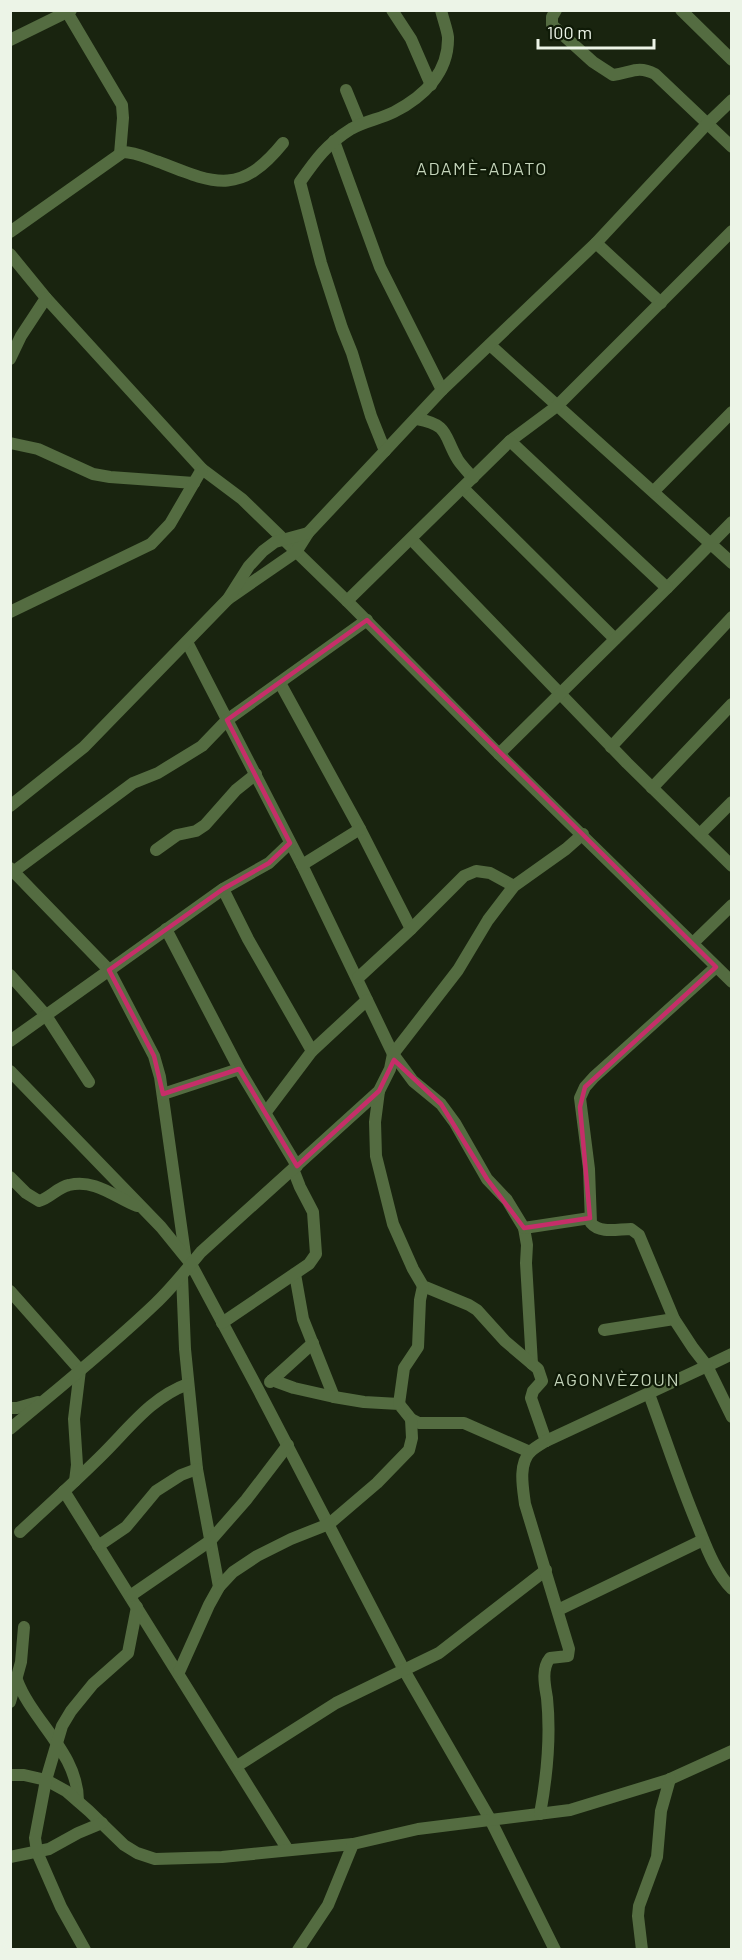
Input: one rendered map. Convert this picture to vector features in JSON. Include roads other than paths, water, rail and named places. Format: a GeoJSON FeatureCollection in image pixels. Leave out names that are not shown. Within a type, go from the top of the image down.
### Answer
{"type":"FeatureCollection","features":[{"type":"Feature","properties":{"kind":"street"},"geometry":{"type":"LineString","coordinates":[[392,10],[411,39],[431,85]]}},
{"type":"Feature","properties":{"kind":"street"},"geometry":{"type":"LineString","coordinates":[[385,451],[338,317],[300,182],[316,157],[334,141],[360,124],[393,112],[413,100],[431,85],[442,68],[447,52],[448,36],[441,10]]}},
{"type":"Feature","properties":{"kind":"street"},"geometry":{"type":"LineString","coordinates":[[556,10],[552,17],[552,25],[598,67],[613,75],[635,69],[645,69],[655,74],[732,147]]}},
{"type":"Feature","properties":{"kind":"street"},"geometry":{"type":"LineString","coordinates":[[681,10],[732,60]]}},
{"type":"Feature","properties":{"kind":"street"},"geometry":{"type":"LineString","coordinates":[[10,40],[69,11],[122,105],[120,154]]}},
{"type":"Feature","properties":{"kind":"street"},"geometry":{"type":"LineString","coordinates":[[346,90],[360,124]]}},
{"type":"Feature","properties":{"kind":"street"},"geometry":{"type":"LineString","coordinates":[[228,599],[296,552],[308,533],[442,390],[596,243],[732,100]]}},
{"type":"Feature","properties":{"kind":"street"},"geometry":{"type":"LineString","coordinates":[[334,141],[380,267],[442,390]]}},
{"type":"Feature","properties":{"kind":"street"},"geometry":{"type":"LineString","coordinates":[[10,232],[126,152],[208,180],[223,181],[239,178],[255,171],[283,143]]}},
{"type":"Feature","properties":{"kind":"street"},"geometry":{"type":"LineString","coordinates":[[347,601],[510,441],[557,406],[732,231]]}},
{"type":"Feature","properties":{"kind":"street"},"geometry":{"type":"LineString","coordinates":[[596,243],[662,303]]}},
{"type":"Feature","properties":{"kind":"street"},"geometry":{"type":"LineString","coordinates":[[10,255],[46,298],[202,469],[242,499],[732,982]]}},
{"type":"Feature","properties":{"kind":"street"},"geometry":{"type":"LineString","coordinates":[[10,358],[21,336],[46,298]]}},
{"type":"Feature","properties":{"kind":"street"},"geometry":{"type":"LineString","coordinates":[[490,345],[732,563]]}},
{"type":"Feature","properties":{"kind":"street"},"geometry":{"type":"LineString","coordinates":[[654,491],[732,412]]}},
{"type":"Feature","properties":{"kind":"street"},"geometry":{"type":"LineString","coordinates":[[417,419],[433,422],[441,428],[447,435],[458,461],[473,478]]}},
{"type":"Feature","properties":{"kind":"street"},"geometry":{"type":"LineString","coordinates":[[510,441],[667,588]]}},
{"type":"Feature","properties":{"kind":"street"},"geometry":{"type":"LineString","coordinates":[[10,442],[39,448],[93,474],[194,483]]}},
{"type":"Feature","properties":{"kind":"street"},"geometry":{"type":"LineString","coordinates":[[10,612],[151,544],[170,524],[202,469]]}},
{"type":"Feature","properties":{"kind":"street"},"geometry":{"type":"LineString","coordinates":[[463,488],[615,639]]}},
{"type":"Feature","properties":{"kind":"street"},"geometry":{"type":"LineString","coordinates":[[499,754],[732,522]]}},
{"type":"Feature","properties":{"kind":"street"},"geometry":{"type":"LineString","coordinates":[[10,806],[84,747],[228,599],[249,566],[262,551],[275,542],[308,533]]}},
{"type":"Feature","properties":{"kind":"street"},"geometry":{"type":"LineString","coordinates":[[411,539],[611,747],[732,866]]}},
{"type":"Feature","properties":{"kind":"street"},"geometry":{"type":"LineString","coordinates":[[611,747],[732,618]]}},
{"type":"Feature","properties":{"kind":"street"},"geometry":{"type":"LineString","coordinates":[[219,1587],[197,1469],[182,1307],[182,1276],[188,1261],[158,1067],[109,970],[12,870],[133,783],[158,772],[202,746],[227,720],[367,620]]}},
{"type":"Feature","properties":{"kind":"street"},"geometry":{"type":"LineString","coordinates":[[187,642],[302,865],[393,1054],[412,1081],[441,1104],[455,1123],[487,1179],[507,1200],[525,1228],[532,1364]]}},
{"type":"Feature","properties":{"kind":"street"},"geometry":{"type":"LineString","coordinates":[[280,683],[411,929]]}},
{"type":"Feature","properties":{"kind":"street"},"geometry":{"type":"LineString","coordinates":[[652,788],[732,704]]}},
{"type":"Feature","properties":{"kind":"street"},"geometry":{"type":"LineString","coordinates":[[156,850],[177,835],[196,831],[205,825],[236,790],[256,774]]}},
{"type":"Feature","properties":{"kind":"street"},"geometry":{"type":"LineString","coordinates":[[700,834],[732,802]]}},
{"type":"Feature","properties":{"kind":"street"},"geometry":{"type":"LineString","coordinates":[[302,865],[360,830]]}},
{"type":"Feature","properties":{"kind":"street"},"geometry":{"type":"LineString","coordinates":[[546,1441],[531,1398],[533,1391],[541,1384],[542,1377],[538,1369],[505,1341],[477,1310],[423,1286],[412,1269],[393,1224],[383,1191],[376,1156],[375,1122],[379,1091],[390,1068],[393,1054],[458,970],[488,920],[514,886],[567,849],[583,834]]}},
{"type":"Feature","properties":{"kind":"street"},"geometry":{"type":"LineString","coordinates":[[10,1041],[166,929],[223,890],[269,863],[290,843]]}},
{"type":"Feature","properties":{"kind":"street"},"geometry":{"type":"LineString","coordinates":[[358,978],[470,872],[490,873],[514,886]]}},
{"type":"Feature","properties":{"kind":"street"},"geometry":{"type":"LineString","coordinates":[[223,890],[253,949],[312,1051]]}},
{"type":"Feature","properties":{"kind":"street"},"geometry":{"type":"LineString","coordinates":[[693,943],[732,905]]}},
{"type":"Feature","properties":{"kind":"street"},"geometry":{"type":"LineString","coordinates":[[166,929],[239,1069],[266,1112],[295,1168],[300,1187],[313,1212],[316,1244],[314,1259],[222,1323]]}},
{"type":"Feature","properties":{"kind":"street"},"geometry":{"type":"LineString","coordinates":[[716,967],[585,1087],[580,1098],[580,1107],[589,1169],[590,1218],[595,1228],[602,1230],[631,1229],[639,1235],[674,1319],[707,1366],[732,1417]]}},
{"type":"Feature","properties":{"kind":"street"},"geometry":{"type":"LineString","coordinates":[[10,975],[45,1014],[89,1082]]}},
{"type":"Feature","properties":{"kind":"street"},"geometry":{"type":"LineString","coordinates":[[266,1112],[312,1051],[367,1000]]}},
{"type":"Feature","properties":{"kind":"street"},"geometry":{"type":"LineString","coordinates":[[163,1094],[239,1069]]}},
{"type":"Feature","properties":{"kind":"street"},"geometry":{"type":"LineString","coordinates":[[10,1071],[144,1209],[188,1261],[259,1391],[404,1670],[490,1820],[555,1950]]}},
{"type":"Feature","properties":{"kind":"street"},"geometry":{"type":"LineString","coordinates":[[188,1261],[201,1252],[379,1091]]}},
{"type":"Feature","properties":{"kind":"street"},"geometry":{"type":"LineString","coordinates":[[10,1177],[26,1193],[39,1201],[67,1185],[92,1185],[103,1188],[126,1202],[144,1209]]}},
{"type":"Feature","properties":{"kind":"street"},"geometry":{"type":"LineString","coordinates":[[525,1228],[590,1218]]}},
{"type":"Feature","properties":{"kind":"street"},"geometry":{"type":"LineString","coordinates":[[295,1274],[300,1304],[334,1397]]}},
{"type":"Feature","properties":{"kind":"street"},"geometry":{"type":"LineString","coordinates":[[11,1428],[155,1304],[182,1276]]}},
{"type":"Feature","properties":{"kind":"street"},"geometry":{"type":"LineString","coordinates":[[423,1286],[420,1300],[418,1347],[404,1368],[399,1404],[411,1419],[424,1424],[459,1422],[468,1424],[530,1452]]}},
{"type":"Feature","properties":{"kind":"street"},"geometry":{"type":"LineString","coordinates":[[10,1291],[80,1370],[74,1419],[77,1465],[75,1481]]}},
{"type":"Feature","properties":{"kind":"street"},"geometry":{"type":"LineString","coordinates":[[604,1330],[674,1319]]}},
{"type":"Feature","properties":{"kind":"street"},"geometry":{"type":"LineString","coordinates":[[259,1391],[313,1343]]}},
{"type":"Feature","properties":{"kind":"street"},"geometry":{"type":"LineString","coordinates":[[540,1814],[546,1780],[549,1718],[546,1665],[550,1658],[569,1654],[558,1610],[525,1504],[523,1471],[525,1462],[530,1452],[546,1441],[732,1354]]}},
{"type":"Feature","properties":{"kind":"street"},"geometry":{"type":"LineString","coordinates":[[272,1380],[294,1388],[334,1397],[399,1404]]}},
{"type":"Feature","properties":{"kind":"street"},"geometry":{"type":"LineString","coordinates":[[20,1532],[150,1407],[168,1393],[188,1384]]}},
{"type":"Feature","properties":{"kind":"street"},"geometry":{"type":"LineString","coordinates":[[649,1394],[679,1479],[704,1540],[723,1579],[732,1589]]}},
{"type":"Feature","properties":{"kind":"street"},"geometry":{"type":"LineString","coordinates":[[10,1408],[45,1401]]}},
{"type":"Feature","properties":{"kind":"street"},"geometry":{"type":"LineString","coordinates":[[179,1672],[219,1587],[233,1572],[257,1556],[329,1524],[377,1483],[409,1450],[412,1438],[411,1419]]}},
{"type":"Feature","properties":{"kind":"street"},"geometry":{"type":"LineString","coordinates":[[130,1596],[210,1541],[246,1500],[288,1446]]}},
{"type":"Feature","properties":{"kind":"street"},"geometry":{"type":"LineString","coordinates":[[98,1546],[126,1527],[156,1491],[181,1475],[197,1469]]}},
{"type":"Feature","properties":{"kind":"street"},"geometry":{"type":"LineString","coordinates":[[64,1491],[288,1850]]}},
{"type":"Feature","properties":{"kind":"street"},"geometry":{"type":"LineString","coordinates":[[558,1610],[704,1540]]}},
{"type":"Feature","properties":{"kind":"street"},"geometry":{"type":"LineString","coordinates":[[237,1766],[336,1703],[439,1653],[546,1570]]}},
{"type":"Feature","properties":{"kind":"street"},"geometry":{"type":"LineString","coordinates":[[85,1950],[61,1907],[37,1852],[35,1838],[46,1780],[62,1726],[101,1676],[128,1653],[137,1607]]}},
{"type":"Feature","properties":{"kind":"street"},"geometry":{"type":"LineString","coordinates":[[10,1702],[23,1650],[24,1627]]}},
{"type":"Feature","properties":{"kind":"street"},"geometry":{"type":"LineString","coordinates":[[17,1680],[27,1701],[57,1743],[77,1786],[78,1801]]}},
{"type":"Feature","properties":{"kind":"street"},"geometry":{"type":"LineString","coordinates":[[10,1775],[24,1775],[46,1780],[78,1801],[124,1845],[137,1853],[155,1859],[222,1857],[353,1844],[418,1829],[570,1810],[670,1779],[732,1751]]}},
{"type":"Feature","properties":{"kind":"street"},"geometry":{"type":"LineString","coordinates":[[10,1768],[24,1775]]}},
{"type":"Feature","properties":{"kind":"street"},"geometry":{"type":"LineString","coordinates":[[642,1950],[639,1906],[657,1857],[662,1811],[670,1779]]}},
{"type":"Feature","properties":{"kind":"street"},"geometry":{"type":"LineString","coordinates":[[10,1857],[48,1849],[102,1823]]}},
{"type":"Feature","properties":{"kind":"street"},"geometry":{"type":"LineString","coordinates":[[298,1950],[328,1905],[353,1844]]}},
{"type":"Feature","properties":{"kind":"district","name":"ADAMÈ-ADATO"},"geometry":{"type":"Point","coordinates":[482,168]}},
{"type":"Feature","properties":{"kind":"district","name":"AGONVÈZOUN"},"geometry":{"type":"Point","coordinates":[617,1379]}}]}
